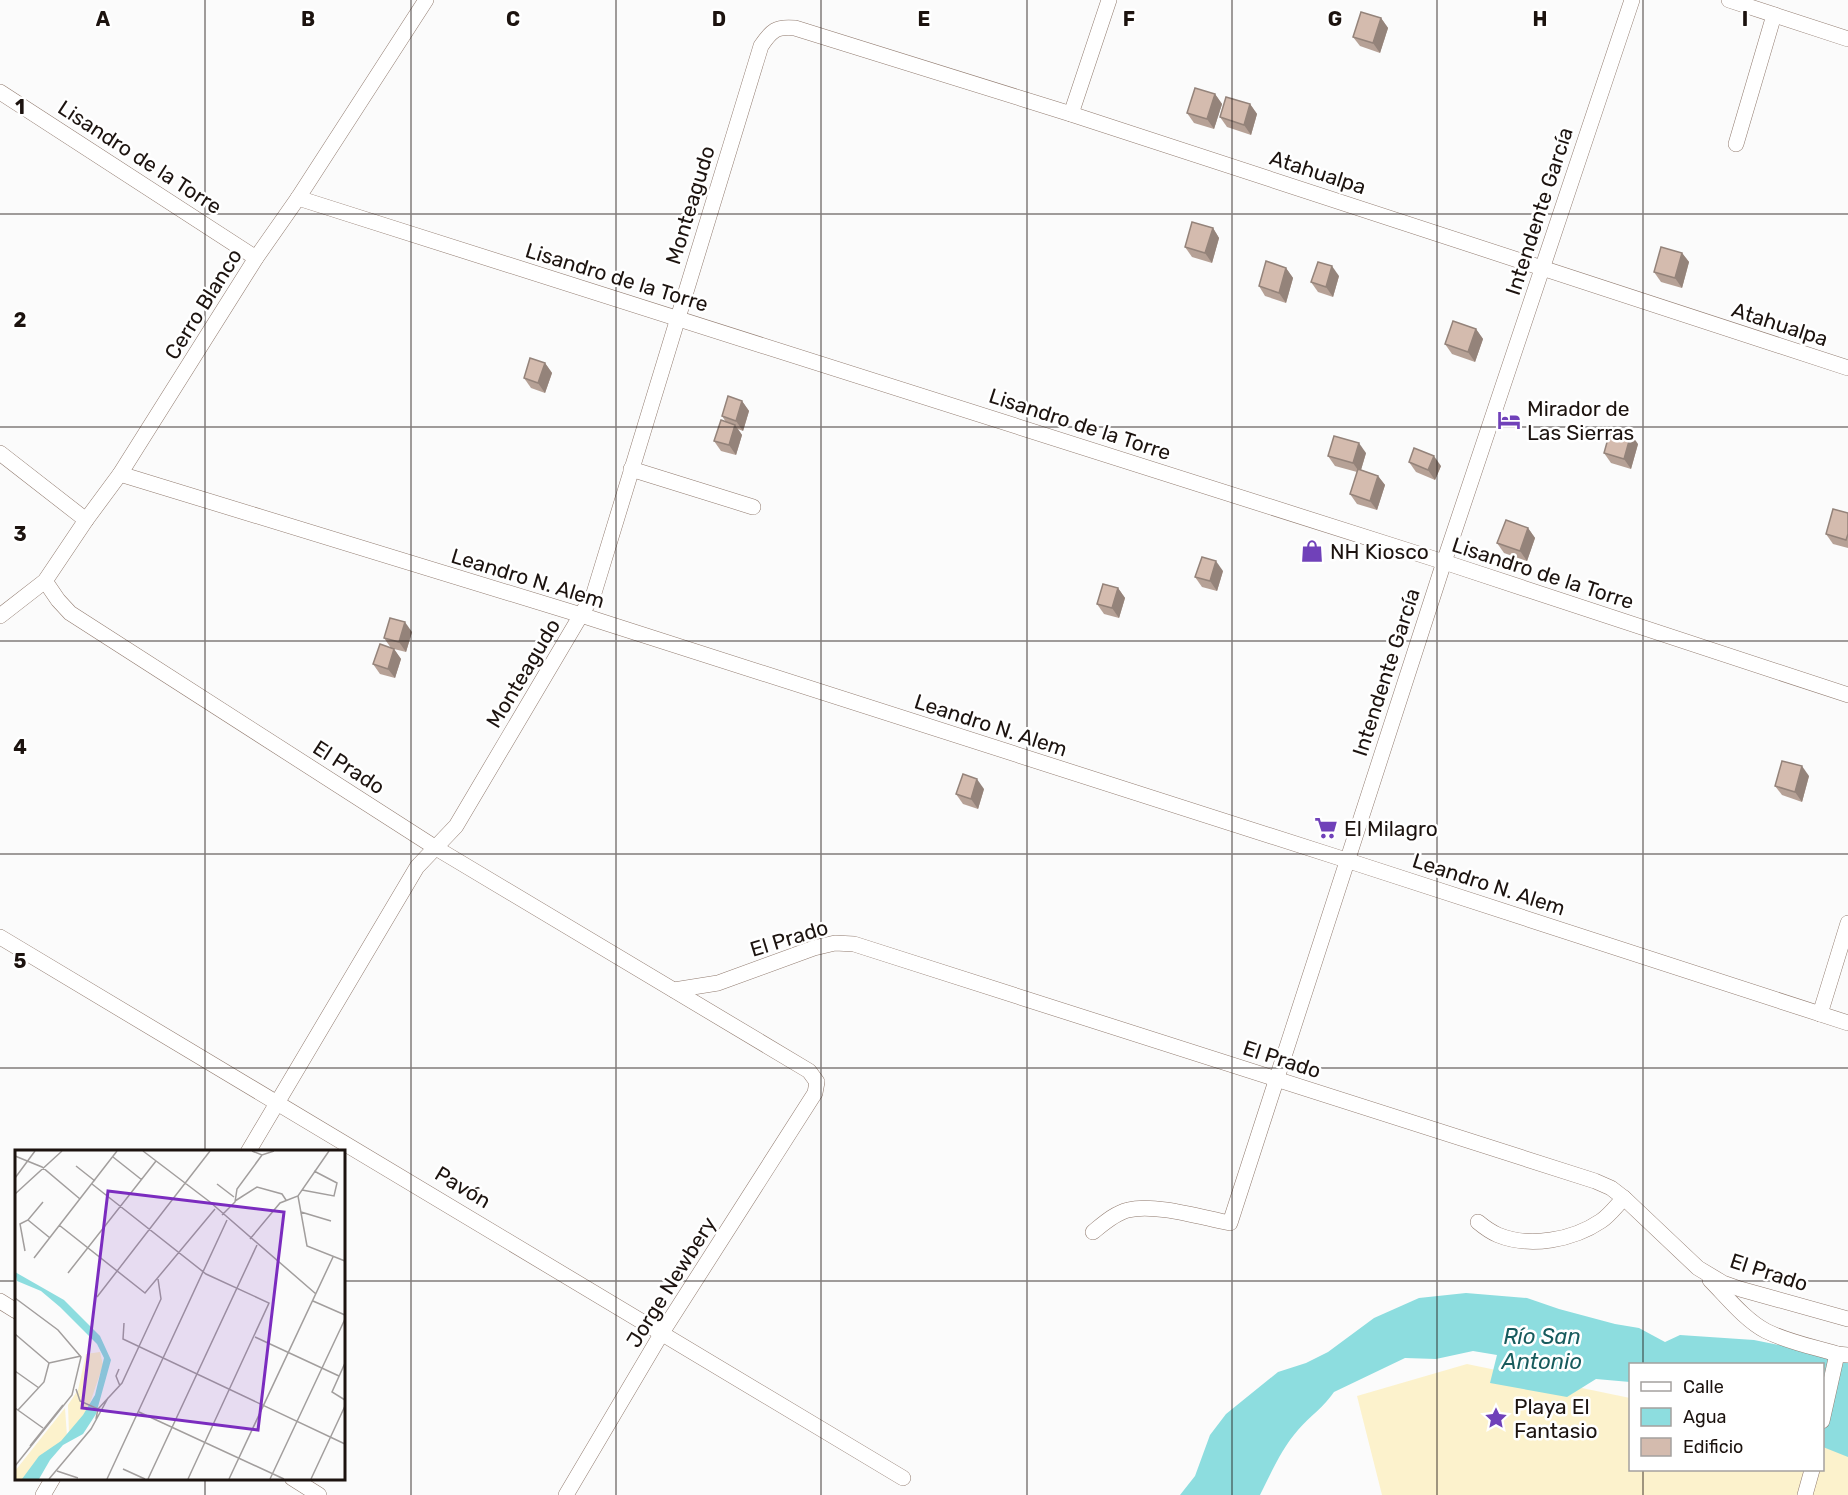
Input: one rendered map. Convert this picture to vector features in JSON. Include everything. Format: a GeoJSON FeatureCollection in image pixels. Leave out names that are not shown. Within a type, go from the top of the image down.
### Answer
{"type":"FeatureCollection","features":[{"type":"Feature","properties":{"kind":"street","name":"Cerro Blanco"},"geometry":{"type":"LineString","coordinates":[[0,616],[45,581],[120,474],[256,258],[298,198],[426,0]]}},
{"type":"Feature","properties":{"kind":"street"},"geometry":{"type":"LineString","coordinates":[[1071,114],[1109,0]]}},
{"type":"Feature","properties":{"kind":"street","name":"Intendente García"},"geometry":{"type":"LineString","coordinates":[[1093,1232],[1126,1210],[1141,1208],[1230,1223],[1346,860],[1632,0]]}},
{"type":"Feature","properties":{"kind":"street"},"geometry":{"type":"LineString","coordinates":[[1729,0],[1848,39]]}},
{"type":"Feature","properties":{"kind":"street"},"geometry":{"type":"LineString","coordinates":[[1736,144],[1774,15]]}},
{"type":"Feature","properties":{"kind":"street","name":"Atahualpa"},"geometry":{"type":"LineString","coordinates":[[774,30],[783,27],[795,28],[1071,114],[1848,368]]}},
{"type":"Feature","properties":{"kind":"street","name":"Monteagudo"},"geometry":{"type":"LineString","coordinates":[[250,1150],[417,867],[456,826],[594,593],[761,46],[774,30]]}},
{"type":"Feature","properties":{"kind":"street","name":"Lisandro de la Torre"},"geometry":{"type":"LineString","coordinates":[[0,92],[256,258]]}},
{"type":"Feature","properties":{"kind":"street","name":"Lisandro de la Torre"},"geometry":{"type":"LineString","coordinates":[[298,198],[1444,562],[1848,695]]}},
{"type":"Feature","properties":{"kind":"street"},"geometry":{"type":"LineString","coordinates":[[0,453],[86,520]]}},
{"type":"Feature","properties":{"kind":"street"},"geometry":{"type":"LineString","coordinates":[[631,469],[753,507]]}},
{"type":"Feature","properties":{"kind":"street","name":"Leandro N. Alem"},"geometry":{"type":"LineString","coordinates":[[120,474],[581,615],[1848,1023]]}},
{"type":"Feature","properties":{"kind":"street","name":"El Prado"},"geometry":{"type":"LineString","coordinates":[[45,581],[70,613],[436,848],[809,1071],[817,1082],[816,1093]]}},
{"type":"Feature","properties":{"kind":"street"},"geometry":{"type":"LineString","coordinates":[[1821,1014],[1848,923]]}},
{"type":"Feature","properties":{"kind":"street","name":"Pavón"},"geometry":{"type":"LineString","coordinates":[[0,937],[663,1331],[903,1478]]}},
{"type":"Feature","properties":{"kind":"street","name":"El Prado"},"geometry":{"type":"LineString","coordinates":[[674,990],[718,983],[814,948],[835,943],[855,944],[1595,1181],[1611,1188],[1624,1198],[1698,1268],[1724,1283],[1848,1319]]}},
{"type":"Feature","properties":{"kind":"street"},"geometry":{"type":"LineString","coordinates":[[711,1012],[711,996],[718,983]]}},
{"type":"Feature","properties":{"kind":"street","name":"Jorge Newbery"},"geometry":{"type":"LineString","coordinates":[[566,1495],[663,1331],[816,1093]]}},
{"type":"Feature","properties":{"kind":"street"},"geometry":{"type":"LineString","coordinates":[[1478,1222],[1506,1237],[1543,1241],[1571,1236],[1602,1221],[1624,1198]]}},
{"type":"Feature","properties":{"kind":"street"},"geometry":{"type":"LineString","coordinates":[[1698,1268],[1741,1311],[1764,1330],[1843,1354],[1824,1415]]}},
{"type":"Feature","properties":{"kind":"street"},"geometry":{"type":"LineString","coordinates":[[0,1301],[15,1310]]}},
{"type":"Feature","properties":{"kind":"street"},"geometry":{"type":"LineString","coordinates":[[1805,1495],[1812,1471]]}},
{"type":"Feature","properties":{"kind":"street"},"geometry":{"type":"LineString","coordinates":[[43,1495],[52,1480]]}},
{"type":"Feature","properties":{"kind":"street"},"geometry":{"type":"LineString","coordinates":[[294,1480],[319,1495]]}},
{"type":"Feature","properties":{"kind":"sand","name":"Playa El Fantasio"},"geometry":{"type":"Polygon","coordinates":[[[1467,1364],[1629,1398],[1629,1471],[1824,1471],[1824,1437],[1848,1443],[1848,1495],[1382,1495],[1357,1396],[1467,1364]]]}},
{"type":"Feature","properties":{"kind":"water","name":"Río San Antonio"},"geometry":{"type":"Polygon","coordinates":[[[1466,1293],[1527,1298],[1615,1324],[1639,1328],[1665,1342],[1680,1335],[1754,1340],[1848,1359],[1848,1457],[1824,1447],[1824,1363],[1629,1363],[1629,1382],[1596,1379],[1567,1397],[1490,1383],[1497,1355],[1473,1351],[1436,1359],[1405,1358],[1334,1392],[1292,1437],[1260,1495],[1180,1495],[1195,1476],[1210,1435],[1226,1414],[1278,1372],[1306,1363],[1328,1352],[1374,1318],[1419,1298],[1466,1293]]]}},
{"type":"Feature","properties":{"kind":"building"},"geometry":{"type":"Polygon","coordinates":[[[1361,12],[1381,18],[1373,43],[1353,37],[1361,12]]]}},
{"type":"Feature","properties":{"kind":"building"},"geometry":{"type":"Polygon","coordinates":[[[1195,88],[1215,94],[1207,119],[1187,113],[1195,88]]]}},
{"type":"Feature","properties":{"kind":"building"},"geometry":{"type":"Polygon","coordinates":[[[1226,97],[1250,104],[1244,125],[1220,117],[1226,97]]]}},
{"type":"Feature","properties":{"kind":"building"},"geometry":{"type":"Polygon","coordinates":[[[1192,222],[1213,228],[1205,253],[1185,247],[1192,222]]]}},
{"type":"Feature","properties":{"kind":"building"},"geometry":{"type":"Polygon","coordinates":[[[1661,247],[1682,253],[1675,278],[1654,272],[1661,247]]]}},
{"type":"Feature","properties":{"kind":"building"},"geometry":{"type":"Polygon","coordinates":[[[1266,261],[1286,268],[1279,293],[1259,286],[1266,261]]]}},
{"type":"Feature","properties":{"kind":"building"},"geometry":{"type":"Polygon","coordinates":[[[1318,262],[1332,266],[1326,287],[1311,282],[1318,262]]]}},
{"type":"Feature","properties":{"kind":"building"},"geometry":{"type":"Polygon","coordinates":[[[1453,321],[1476,329],[1468,352],[1445,344],[1453,321]]]}},
{"type":"Feature","properties":{"kind":"building"},"geometry":{"type":"Polygon","coordinates":[[[530,358],[545,363],[538,383],[524,378],[530,358]]]}},
{"type":"Feature","properties":{"kind":"building"},"geometry":{"type":"Polygon","coordinates":[[[728,396],[742,401],[736,421],[722,416],[728,396]]]}},
{"type":"Feature","properties":{"kind":"building"},"geometry":{"type":"Polygon","coordinates":[[[721,420],[735,425],[729,445],[714,441],[721,420]]]}},
{"type":"Feature","properties":{"kind":"building"},"geometry":{"type":"Polygon","coordinates":[[[1611,428],[1631,434],[1624,459],[1604,453],[1611,428]]]}},
{"type":"Feature","properties":{"kind":"building"},"geometry":{"type":"Polygon","coordinates":[[[1334,436],[1359,443],[1353,463],[1328,456],[1334,436]]]}},
{"type":"Feature","properties":{"kind":"building"},"geometry":{"type":"Polygon","coordinates":[[[1414,448],[1434,456],[1428,470],[1409,462],[1414,448]]]}},
{"type":"Feature","properties":{"kind":"building"},"geometry":{"type":"Polygon","coordinates":[[[1358,469],[1378,476],[1370,501],[1350,494],[1358,469]]]}},
{"type":"Feature","properties":{"kind":"building"},"geometry":{"type":"Polygon","coordinates":[[[1833,509],[1848,513],[1846,540],[1826,534],[1833,509]]]}},
{"type":"Feature","properties":{"kind":"building"},"geometry":{"type":"Polygon","coordinates":[[[1506,520],[1528,528],[1520,551],[1497,543],[1506,520]]]}},
{"type":"Feature","properties":{"kind":"building"},"geometry":{"type":"Polygon","coordinates":[[[1202,557],[1216,561],[1210,581],[1195,577],[1202,557]]]}},
{"type":"Feature","properties":{"kind":"building"},"geometry":{"type":"Polygon","coordinates":[[[1103,584],[1118,588],[1112,608],[1097,604],[1103,584]]]}},
{"type":"Feature","properties":{"kind":"building"},"geometry":{"type":"Polygon","coordinates":[[[390,618],[405,622],[399,642],[384,638],[390,618]]]}},
{"type":"Feature","properties":{"kind":"building"},"geometry":{"type":"Polygon","coordinates":[[[380,644],[394,649],[388,669],[373,664],[380,644]]]}},
{"type":"Feature","properties":{"kind":"building"},"geometry":{"type":"Polygon","coordinates":[[[1782,761],[1802,766],[1795,792],[1775,786],[1782,761]]]}},
{"type":"Feature","properties":{"kind":"building"},"geometry":{"type":"Polygon","coordinates":[[[963,774],[977,779],[971,799],[956,794],[963,774]]]}},
{"type":"Feature","properties":{"kind":"place","name":"Mirador de Las Sierras"},"geometry":{"type":"Point","coordinates":[1509,420]}},
{"type":"Feature","properties":{"kind":"place","name":"NH Kiosco"},"geometry":{"type":"Point","coordinates":[1312,551]}},
{"type":"Feature","properties":{"kind":"place","name":"El Milagro"},"geometry":{"type":"Point","coordinates":[1326,828]}},
{"type":"Feature","properties":{"kind":"place","name":"Playa El Fantasio"},"geometry":{"type":"Point","coordinates":[1496,1418]}}]}
